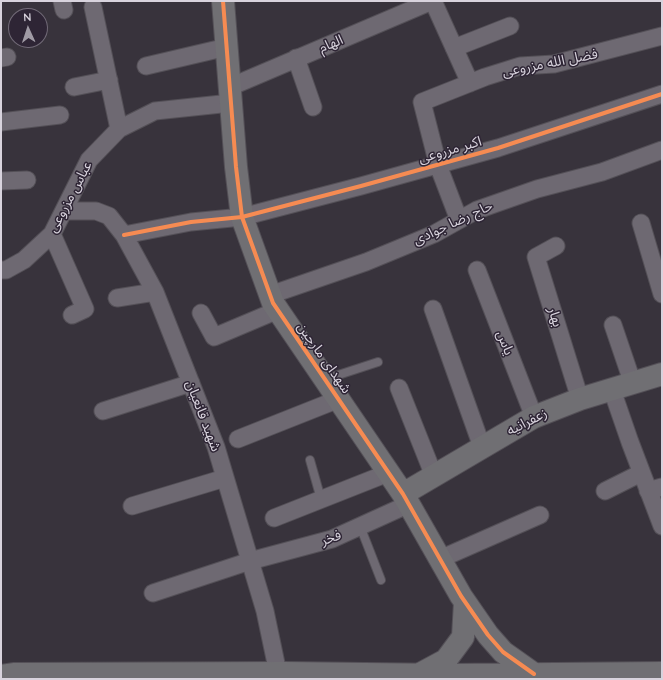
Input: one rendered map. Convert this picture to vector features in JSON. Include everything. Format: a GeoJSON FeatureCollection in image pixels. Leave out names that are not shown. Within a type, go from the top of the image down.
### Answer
{"type":"FeatureCollection","features":[{"type":"Feature","properties":{"kind":"street","name":"شهدای مارچین"},"geometry":{"type":"LineString","coordinates":[[224,1],[242,217],[274,303],[406,499],[465,602],[488,635],[503,652],[534,674]]}},
{"type":"Feature","properties":{"kind":"street"},"geometry":{"type":"LineString","coordinates":[[433,1],[470,83]]}},
{"type":"Feature","properties":{"kind":"street","name":"الهام"},"geometry":{"type":"LineString","coordinates":[[231,95],[296,58],[411,5],[433,1]]}},
{"type":"Feature","properties":{"kind":"street"},"geometry":{"type":"LineString","coordinates":[[93,7],[119,128]]}},
{"type":"Feature","properties":{"kind":"street"},"geometry":{"type":"LineString","coordinates":[[454,48],[510,26]]}},
{"type":"Feature","properties":{"kind":"street","name":"فضل الله مزروعی"},"geometry":{"type":"LineString","coordinates":[[459,220],[438,165],[422,102],[470,83],[520,66],[554,64],[662,36]]}},
{"type":"Feature","properties":{"kind":"street"},"geometry":{"type":"LineString","coordinates":[[146,66],[228,47]]}},
{"type":"Feature","properties":{"kind":"street"},"geometry":{"type":"LineString","coordinates":[[296,58],[313,107]]}},
{"type":"Feature","properties":{"kind":"street"},"geometry":{"type":"LineString","coordinates":[[74,87],[109,80]]}},
{"type":"Feature","properties":{"kind":"street","name":"اکبر مزروعی"},"geometry":{"type":"LineString","coordinates":[[124,235],[191,222],[242,217],[498,148],[662,94]]}},
{"type":"Feature","properties":{"kind":"street","name":"عباس مزروعی"},"geometry":{"type":"LineString","coordinates":[[1,270],[6,270],[24,260],[52,234],[89,160],[119,128],[155,111],[231,95]]}},
{"type":"Feature","properties":{"kind":"street"},"geometry":{"type":"LineString","coordinates":[[1,122],[60,114]]}},
{"type":"Feature","properties":{"kind":"street","name":"حاج رضا جوادی"},"geometry":{"type":"LineString","coordinates":[[201,313],[214,337],[274,303],[366,262],[434,234],[477,210],[537,189],[602,172],[662,150]]}},
{"type":"Feature","properties":{"kind":"street"},"geometry":{"type":"LineString","coordinates":[[1,181],[26,180]]}},
{"type":"Feature","properties":{"kind":"street","name":"شهید قانعیان"},"geometry":{"type":"LineString","coordinates":[[64,210],[96,211],[109,216],[124,235],[155,292],[216,447],[265,611],[278,673]]}},
{"type":"Feature","properties":{"kind":"street"},"geometry":{"type":"LineString","coordinates":[[641,223],[662,294]]}},
{"type":"Feature","properties":{"kind":"street"},"geometry":{"type":"LineString","coordinates":[[52,234],[85,309],[72,316]]}},
{"type":"Feature","properties":{"kind":"street","name":"بهار"},"geometry":{"type":"LineString","coordinates":[[556,246],[536,257],[580,399]]}},
{"type":"Feature","properties":{"kind":"street","name":"یاس"},"geometry":{"type":"LineString","coordinates":[[477,270],[534,417]]}},
{"type":"Feature","properties":{"kind":"street"},"geometry":{"type":"LineString","coordinates":[[117,298],[155,292]]}},
{"type":"Feature","properties":{"kind":"street"},"geometry":{"type":"LineString","coordinates":[[433,308],[482,447]]}},
{"type":"Feature","properties":{"kind":"street"},"geometry":{"type":"LineString","coordinates":[[613,325],[633,384]]}},
{"type":"Feature","properties":{"kind":"street","name":"زعفرانیه"},"geometry":{"type":"LineString","coordinates":[[406,499],[434,476],[534,417],[580,399],[662,374]]}},
{"type":"Feature","properties":{"kind":"street"},"geometry":{"type":"LineString","coordinates":[[103,411],[191,383]]}},
{"type":"Feature","properties":{"kind":"street"},"geometry":{"type":"LineString","coordinates":[[399,388],[434,476]]}},
{"type":"Feature","properties":{"kind":"street"},"geometry":{"type":"LineString","coordinates":[[612,390],[642,473],[655,489],[662,526]]}},
{"type":"Feature","properties":{"kind":"street"},"geometry":{"type":"LineString","coordinates":[[238,439],[339,399]]}},
{"type":"Feature","properties":{"kind":"street"},"geometry":{"type":"LineString","coordinates":[[274,518],[388,473]]}},
{"type":"Feature","properties":{"kind":"street"},"geometry":{"type":"LineString","coordinates":[[605,492],[642,473]]}},
{"type":"Feature","properties":{"kind":"street"},"geometry":{"type":"LineString","coordinates":[[132,506],[225,478]]}},
{"type":"Feature","properties":{"kind":"street","name":"فخر"},"geometry":{"type":"LineString","coordinates":[[153,593],[250,561],[332,539],[360,526],[406,499]]}},
{"type":"Feature","properties":{"kind":"street"},"geometry":{"type":"LineString","coordinates":[[440,559],[540,515]]}},
{"type":"Feature","properties":{"kind":"street"},"geometry":{"type":"LineString","coordinates":[[392,679],[419,675],[446,660],[463,637],[465,602]]}},
{"type":"Feature","properties":{"kind":"street"},"geometry":{"type":"LineString","coordinates":[[1,668],[36,673]]}},
{"type":"Feature","properties":{"kind":"street"},"geometry":{"type":"LineString","coordinates":[[1,676],[36,673],[278,673],[419,675],[662,673]]}},
{"type":"Feature","properties":{"kind":"lane"},"geometry":{"type":"LineString","coordinates":[[325,380],[378,362]]}},
{"type":"Feature","properties":{"kind":"lane"},"geometry":{"type":"LineString","coordinates":[[310,460],[321,499]]}},
{"type":"Feature","properties":{"kind":"lane"},"geometry":{"type":"LineString","coordinates":[[360,526],[381,580]]}},
{"type":"Feature","properties":{"kind":"cycle path"},"geometry":{"type":"LineString","coordinates":[[223,1],[236,167],[242,217],[273,303],[403,494],[461,596],[488,635],[503,652],[534,674]]}},
{"type":"Feature","properties":{"kind":"cycle path"},"geometry":{"type":"LineString","coordinates":[[124,235],[191,222],[242,217],[361,186],[498,148],[662,94]]}}]}
